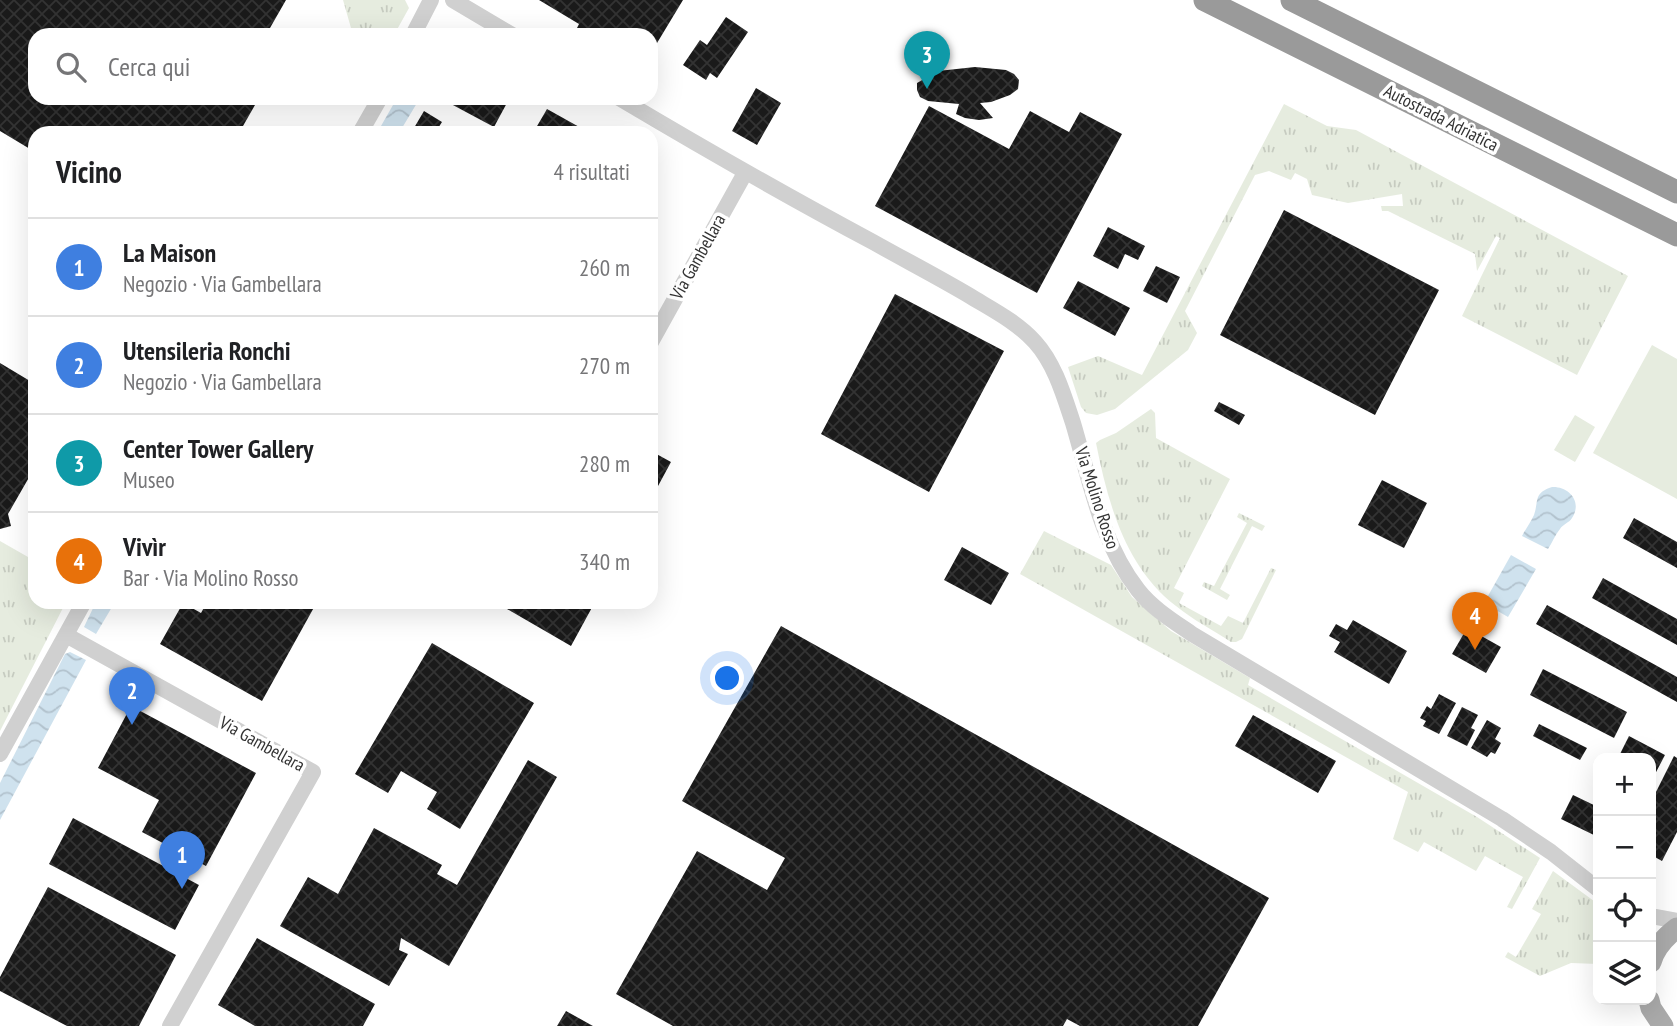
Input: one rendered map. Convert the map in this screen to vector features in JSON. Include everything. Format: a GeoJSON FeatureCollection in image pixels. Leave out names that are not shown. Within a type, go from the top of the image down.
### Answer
{"type":"FeatureCollection","features":[{"type":"Feature","properties":{"kind":"highway","name":"Autostrada Adriatica"},"geometry":{"type":"LineString","coordinates":[[1205,0],[1677,235]]}},
{"type":"Feature","properties":{"kind":"highway"},"geometry":{"type":"LineString","coordinates":[[1292,0],[1677,192]]}},
{"type":"Feature","properties":{"kind":"main road"},"geometry":{"type":"LineString","coordinates":[[1656,950],[1677,928]]}},
{"type":"Feature","properties":{"kind":"main road"},"geometry":{"type":"LineString","coordinates":[[1652,1011],[1663,1026]]}},
{"type":"Feature","properties":{"kind":"street"},"geometry":{"type":"LineString","coordinates":[[417,28],[431,0]]}},
{"type":"Feature","properties":{"kind":"street"},"geometry":{"type":"LineString","coordinates":[[453,0],[500,28]]}},
{"type":"Feature","properties":{"kind":"street"},"geometry":{"type":"LineString","coordinates":[[364,126],[376,105]]}},
{"type":"Feature","properties":{"kind":"street","name":"Via Molino Rosso"},"geometry":{"type":"LineString","coordinates":[[631,105],[746,173],[952,286],[1022,329],[1037,344],[1054,372],[1066,402],[1104,529],[1121,565],[1140,592],[1192,634],[1493,814],[1551,852],[1593,885]]}},
{"type":"Feature","properties":{"kind":"street","name":"Via Gambellara"},"geometry":{"type":"LineString","coordinates":[[658,330],[746,173]]}},
{"type":"Feature","properties":{"kind":"street"},"geometry":{"type":"LineString","coordinates":[[0,754],[80,609]]}},
{"type":"Feature","properties":{"kind":"street","name":"Via Gambellara"},"geometry":{"type":"LineString","coordinates":[[65,635],[313,772],[170,1026]]}},
{"type":"Feature","properties":{"kind":"street"},"geometry":{"type":"LineString","coordinates":[[1656,917],[1677,921]]}},
{"type":"Feature","properties":{"kind":"green space"},"geometry":{"type":"Polygon","coordinates":[[[343,0],[405,0],[409,8],[398,28],[351,28],[343,0]]]}},
{"type":"Feature","properties":{"kind":"green space"},"geometry":{"type":"Polygon","coordinates":[[[1284,104],[1327,126],[1356,130],[1628,276],[1577,375],[1462,316],[1500,238],[1496,236],[1477,271],[1475,254],[1388,211],[1382,211],[1381,206],[1403,206],[1402,194],[1348,203],[1312,195],[1307,179],[1295,173],[1291,180],[1269,171],[1255,175],[1185,311],[1197,333],[1188,350],[1115,409],[1097,415],[1086,413],[1081,407],[1068,367],[1098,356],[1142,375],[1284,104]]]}},
{"type":"Feature","properties":{"kind":"green space"},"geometry":{"type":"Polygon","coordinates":[[[1652,345],[1677,359],[1677,499],[1593,453],[1652,345]]]}},
{"type":"Feature","properties":{"kind":"green space"},"geometry":{"type":"Polygon","coordinates":[[[1151,409],[1155,413],[1156,438],[1230,479],[1174,588],[1184,593],[1179,603],[1221,626],[1228,616],[1243,623],[1271,568],[1276,570],[1242,639],[1236,642],[1231,642],[1189,616],[1158,590],[1131,553],[1113,511],[1096,443],[1151,409]]]}},
{"type":"Feature","properties":{"kind":"green space"},"geometry":{"type":"Polygon","coordinates":[[[1575,415],[1595,427],[1575,462],[1554,450],[1575,415]]]}},
{"type":"Feature","properties":{"kind":"green space"},"geometry":{"type":"Polygon","coordinates":[[[1239,513],[1265,526],[1262,531],[1252,526],[1220,589],[1230,595],[1227,600],[1202,586],[1204,582],[1214,586],[1247,523],[1237,517],[1239,513]]]}},
{"type":"Feature","properties":{"kind":"green space"},"geometry":{"type":"Polygon","coordinates":[[[1044,531],[1111,565],[1132,597],[1171,631],[1250,678],[1248,685],[1477,817],[1540,858],[1512,909],[1507,907],[1523,877],[1485,856],[1476,871],[1424,842],[1418,852],[1393,839],[1408,792],[1020,574],[1044,531]]]}},
{"type":"Feature","properties":{"kind":"green space"},"geometry":{"type":"Polygon","coordinates":[[[0,541],[28,557],[28,609],[62,609],[0,731],[0,541]]]}},
{"type":"Feature","properties":{"kind":"green space"},"geometry":{"type":"Polygon","coordinates":[[[1553,871],[1593,900],[1593,964],[1571,963],[1540,976],[1505,957],[1508,952],[1516,957],[1541,914],[1532,909],[1553,871]]]}},
{"type":"Feature","properties":{"kind":"water"},"geometry":{"type":"Polygon","coordinates":[[[393,105],[416,105],[403,126],[381,126],[393,105]]]}},
{"type":"Feature","properties":{"kind":"water"},"geometry":{"type":"Polygon","coordinates":[[[1552,487],[1568,492],[1575,500],[1576,506],[1572,518],[1561,527],[1548,549],[1522,536],[1534,515],[1539,495],[1552,487]]]}},
{"type":"Feature","properties":{"kind":"water"},"geometry":{"type":"Polygon","coordinates":[[[1511,555],[1536,569],[1508,617],[1484,603],[1511,555]]]}},
{"type":"Feature","properties":{"kind":"water"},"geometry":{"type":"Polygon","coordinates":[[[93,609],[111,609],[96,634],[84,627],[93,609]]]}},
{"type":"Feature","properties":{"kind":"water"},"geometry":{"type":"Polygon","coordinates":[[[70,652],[86,660],[0,820],[0,783],[65,654],[70,652]]]}},
{"type":"Feature","properties":{"kind":"building"},"geometry":{"type":"Polygon","coordinates":[[[0,0],[286,0],[270,28],[28,28],[28,105],[255,105],[243,126],[28,126],[28,148],[0,131],[0,0]]]}},
{"type":"Feature","properties":{"kind":"building"},"geometry":{"type":"Polygon","coordinates":[[[539,0],[683,0],[658,41],[658,28],[577,28],[579,24],[539,0]]]}},
{"type":"Feature","properties":{"kind":"building"},"geometry":{"type":"Polygon","coordinates":[[[726,17],[748,32],[717,78],[710,73],[706,80],[683,65],[700,40],[707,45],[726,17]]]}},
{"type":"Feature","properties":{"kind":"building"},"geometry":{"type":"Polygon","coordinates":[[[975,67],[1006,70],[1019,80],[1018,89],[1010,95],[980,103],[993,118],[965,118],[956,114],[959,104],[928,101],[920,97],[917,83],[938,71],[975,67]]]}},
{"type":"Feature","properties":{"kind":"building"},"geometry":{"type":"Polygon","coordinates":[[[756,88],[781,103],[757,145],[732,131],[756,88]]]}},
{"type":"Feature","properties":{"kind":"building"},"geometry":{"type":"Polygon","coordinates":[[[453,105],[506,105],[492,126],[453,105]]]}},
{"type":"Feature","properties":{"kind":"building"},"geometry":{"type":"Polygon","coordinates":[[[929,106],[1009,149],[1030,111],[1069,132],[1080,112],[1122,134],[1037,293],[875,206],[929,106]]]}},
{"type":"Feature","properties":{"kind":"building"},"geometry":{"type":"Polygon","coordinates":[[[547,109],[577,126],[537,126],[547,109]]]}},
{"type":"Feature","properties":{"kind":"building"},"geometry":{"type":"Polygon","coordinates":[[[424,111],[442,122],[439,126],[415,126],[424,111]]]}},
{"type":"Feature","properties":{"kind":"building"},"geometry":{"type":"Polygon","coordinates":[[[1284,210],[1439,290],[1375,415],[1220,335],[1284,210]]]}},
{"type":"Feature","properties":{"kind":"building"},"geometry":{"type":"Polygon","coordinates":[[[1108,227],[1145,246],[1138,260],[1125,254],[1118,269],[1093,256],[1108,227]]]}},
{"type":"Feature","properties":{"kind":"building"},"geometry":{"type":"Polygon","coordinates":[[[1156,266],[1180,277],[1167,303],[1143,291],[1156,266]]]}},
{"type":"Feature","properties":{"kind":"building"},"geometry":{"type":"Polygon","coordinates":[[[1078,281],[1130,308],[1115,336],[1063,308],[1078,281]]]}},
{"type":"Feature","properties":{"kind":"building"},"geometry":{"type":"Polygon","coordinates":[[[895,294],[1004,351],[929,492],[821,434],[895,294]]]}},
{"type":"Feature","properties":{"kind":"building"},"geometry":{"type":"Polygon","coordinates":[[[0,363],[28,380],[28,479],[8,514],[11,526],[0,529],[0,363]]]}},
{"type":"Feature","properties":{"kind":"building"},"geometry":{"type":"Polygon","coordinates":[[[1219,402],[1245,415],[1239,425],[1214,411],[1219,402]]]}},
{"type":"Feature","properties":{"kind":"building"},"geometry":{"type":"Polygon","coordinates":[[[658,455],[671,462],[658,486],[658,455]]]}},
{"type":"Feature","properties":{"kind":"building"},"geometry":{"type":"Polygon","coordinates":[[[1382,480],[1427,503],[1404,548],[1358,525],[1382,480]]]}},
{"type":"Feature","properties":{"kind":"building"},"geometry":{"type":"Polygon","coordinates":[[[1634,518],[1677,542],[1677,568],[1623,538],[1634,518]]]}},
{"type":"Feature","properties":{"kind":"building"},"geometry":{"type":"Polygon","coordinates":[[[962,547],[1009,573],[991,605],[944,580],[962,547]]]}},
{"type":"Feature","properties":{"kind":"building"},"geometry":{"type":"Polygon","coordinates":[[[1603,578],[1677,619],[1677,645],[1592,598],[1603,578]]]}},
{"type":"Feature","properties":{"kind":"building"},"geometry":{"type":"Polygon","coordinates":[[[1547,605],[1677,677],[1677,702],[1536,624],[1547,605]]]}},
{"type":"Feature","properties":{"kind":"building"},"geometry":{"type":"Polygon","coordinates":[[[180,609],[194,609],[201,613],[203,609],[313,609],[262,701],[160,644],[180,609]]]}},
{"type":"Feature","properties":{"kind":"building"},"geometry":{"type":"Polygon","coordinates":[[[507,609],[591,609],[571,646],[507,609]]]}},
{"type":"Feature","properties":{"kind":"building"},"geometry":{"type":"Polygon","coordinates":[[[1353,620],[1407,651],[1389,684],[1334,652],[1340,642],[1329,636],[1336,624],[1347,630],[1353,620]]]}},
{"type":"Feature","properties":{"kind":"building"},"geometry":{"type":"Polygon","coordinates":[[[781,626],[1269,898],[1198,1026],[1080,1026],[1067,1019],[1063,1026],[673,1026],[616,994],[697,851],[767,890],[785,858],[682,801],[781,626]]]}},
{"type":"Feature","properties":{"kind":"building"},"geometry":{"type":"Polygon","coordinates":[[[1467,628],[1501,647],[1486,673],[1452,654],[1467,628]]]}},
{"type":"Feature","properties":{"kind":"building"},"geometry":{"type":"Polygon","coordinates":[[[432,643],[534,703],[460,829],[427,809],[437,792],[401,771],[388,793],[355,774],[432,643]]]}},
{"type":"Feature","properties":{"kind":"building"},"geometry":{"type":"Polygon","coordinates":[[[1543,669],[1627,712],[1614,738],[1530,695],[1543,669]]]}},
{"type":"Feature","properties":{"kind":"building"},"geometry":{"type":"Polygon","coordinates":[[[1439,694],[1456,703],[1439,734],[1423,726],[1426,721],[1420,718],[1427,706],[1431,709],[1439,694]]]}},
{"type":"Feature","properties":{"kind":"building"},"geometry":{"type":"Polygon","coordinates":[[[131,706],[256,773],[206,866],[142,832],[159,800],[98,768],[131,706]]]}},
{"type":"Feature","properties":{"kind":"building"},"geometry":{"type":"Polygon","coordinates":[[[1462,707],[1478,715],[1471,728],[1475,730],[1467,746],[1447,736],[1462,707]]]}},
{"type":"Feature","properties":{"kind":"building"},"geometry":{"type":"Polygon","coordinates":[[[1253,715],[1336,761],[1318,793],[1235,746],[1253,715]]]}},
{"type":"Feature","properties":{"kind":"building"},"geometry":{"type":"Polygon","coordinates":[[[1487,720],[1501,728],[1495,739],[1501,743],[1495,754],[1491,752],[1487,757],[1471,748],[1487,720]]]}},
{"type":"Feature","properties":{"kind":"building"},"geometry":{"type":"Polygon","coordinates":[[[1539,724],[1587,748],[1580,760],[1533,736],[1539,724]]]}},
{"type":"Feature","properties":{"kind":"building"},"geometry":{"type":"Polygon","coordinates":[[[1629,736],[1665,755],[1656,772],[1656,753],[1620,753],[1629,736]]]}},
{"type":"Feature","properties":{"kind":"building"},"geometry":{"type":"Polygon","coordinates":[[[1674,756],[1677,758],[1677,832],[1662,861],[1656,858],[1656,792],[1674,756]]]}},
{"type":"Feature","properties":{"kind":"building"},"geometry":{"type":"Polygon","coordinates":[[[528,760],[557,777],[449,966],[401,938],[399,950],[408,954],[389,986],[280,926],[308,877],[338,894],[374,828],[442,865],[437,874],[457,885],[528,760]]]}},
{"type":"Feature","properties":{"kind":"building"},"geometry":{"type":"Polygon","coordinates":[[[1573,795],[1593,805],[1593,835],[1561,819],[1573,795]]]}},
{"type":"Feature","properties":{"kind":"building"},"geometry":{"type":"Polygon","coordinates":[[[73,818],[199,885],[175,930],[49,864],[73,818]]]}},
{"type":"Feature","properties":{"kind":"building"},"geometry":{"type":"Polygon","coordinates":[[[48,887],[176,955],[139,1026],[67,1026],[0,991],[0,977],[48,887]]]}},
{"type":"Feature","properties":{"kind":"building"},"geometry":{"type":"Polygon","coordinates":[[[257,938],[375,1004],[363,1026],[255,1026],[218,1005],[257,938]]]}},
{"type":"Feature","properties":{"kind":"building"},"geometry":{"type":"Polygon","coordinates":[[[566,1011],[593,1026],[557,1026],[566,1011]]]}},
{"type":"Feature","properties":{"kind":"place","name":"Center Tower Gallery"},"geometry":{"type":"Point","coordinates":[927,89]}},
{"type":"Feature","properties":{"kind":"place","name":"Vivìr"},"geometry":{"type":"Point","coordinates":[1475,650]}},
{"type":"Feature","properties":{"kind":"place","name":"Utensileria Ronchi"},"geometry":{"type":"Point","coordinates":[132,725]}},
{"type":"Feature","properties":{"kind":"place","name":"La Maison"},"geometry":{"type":"Point","coordinates":[182,889]}}]}
